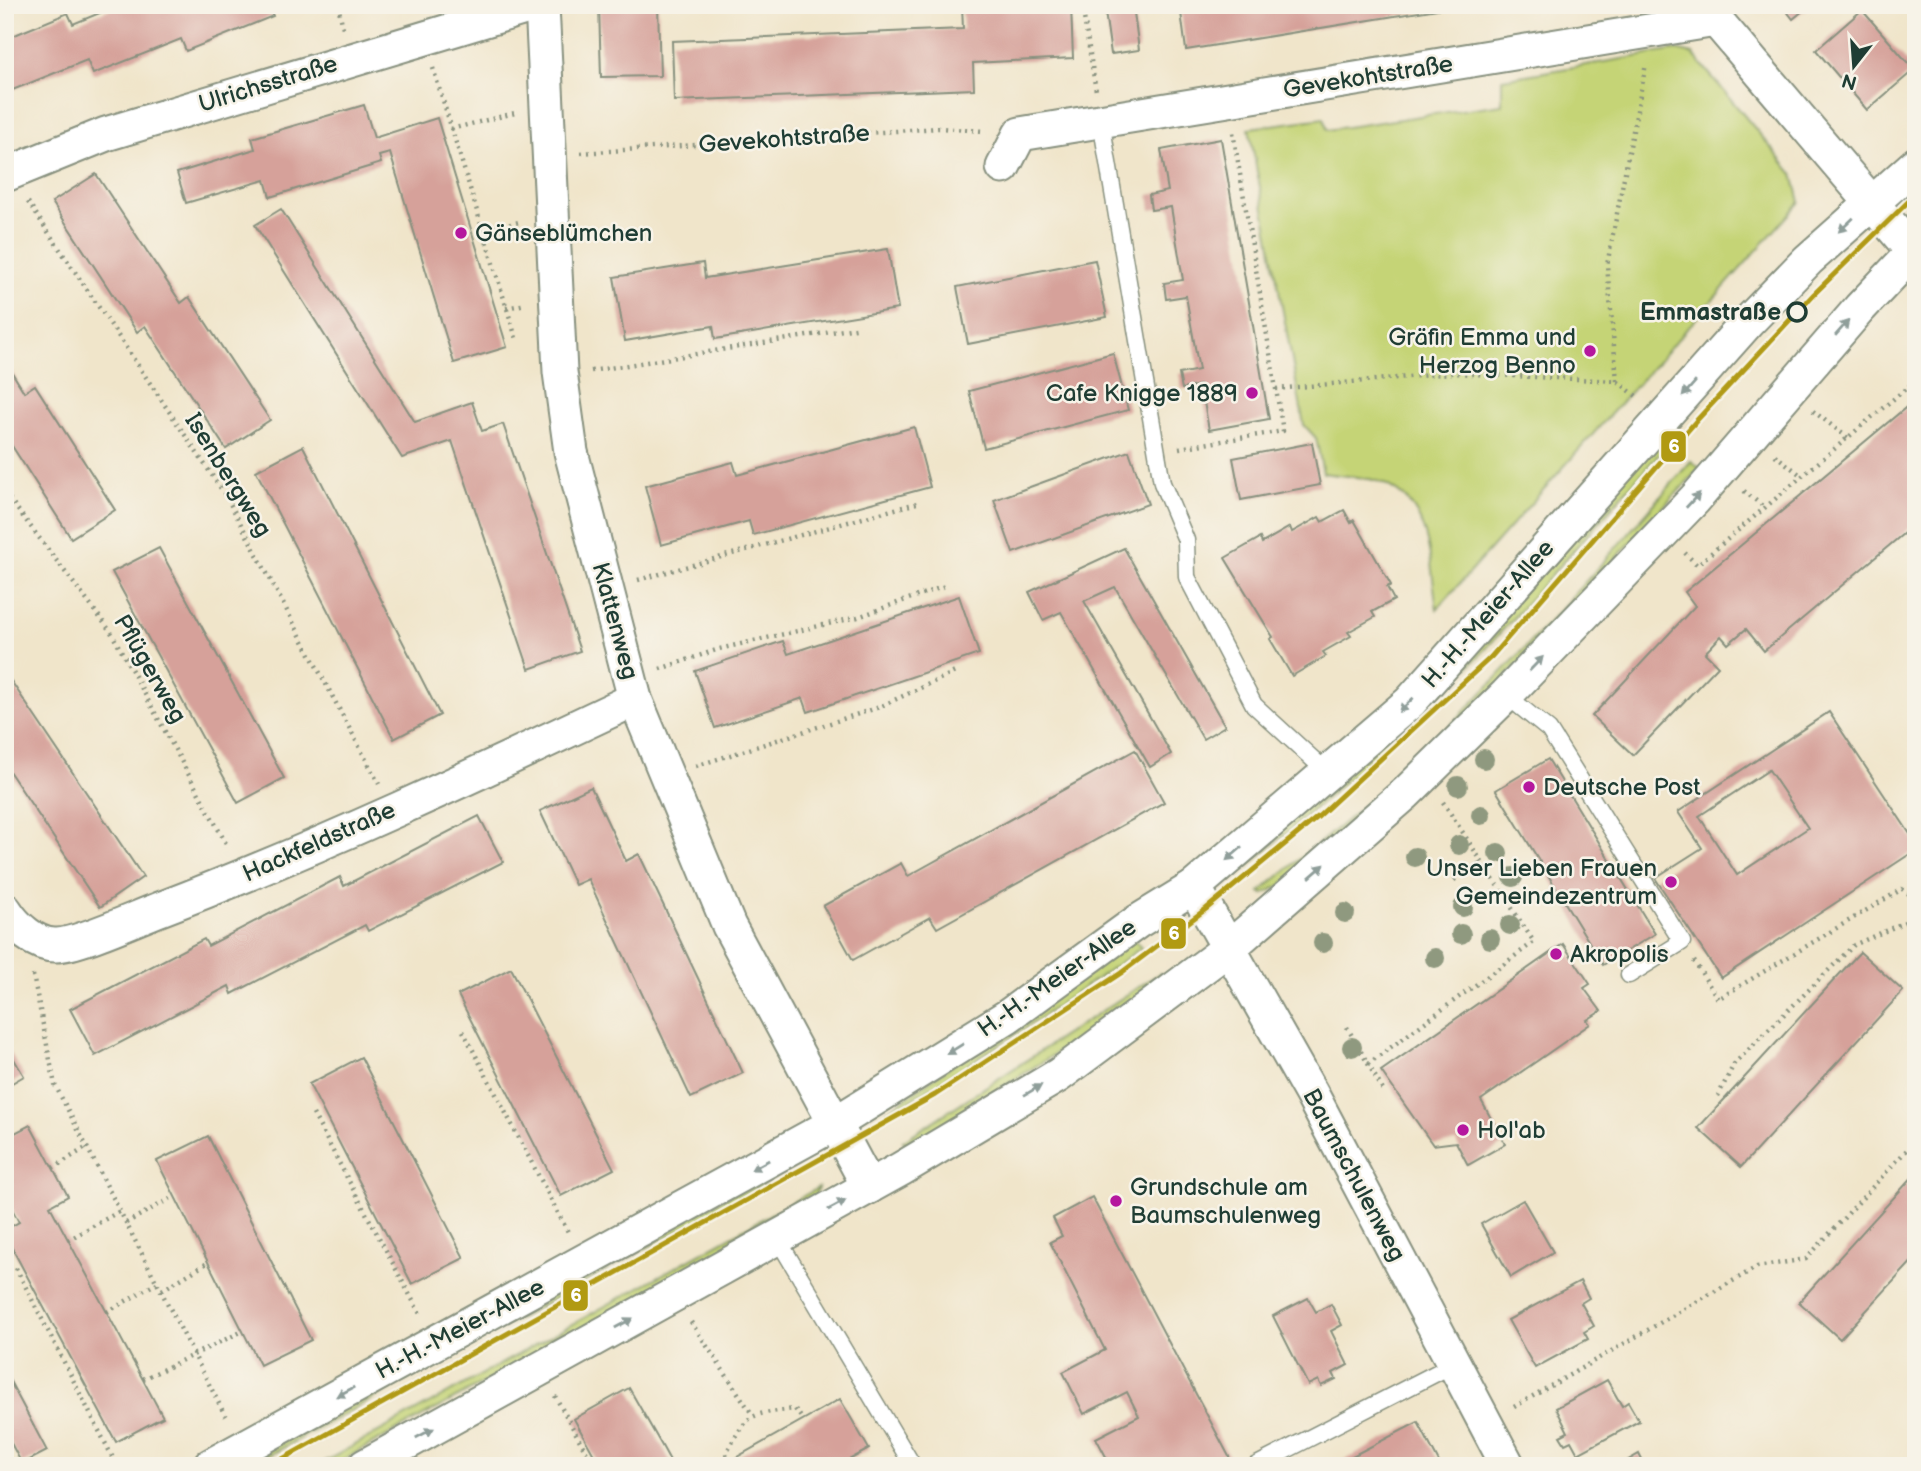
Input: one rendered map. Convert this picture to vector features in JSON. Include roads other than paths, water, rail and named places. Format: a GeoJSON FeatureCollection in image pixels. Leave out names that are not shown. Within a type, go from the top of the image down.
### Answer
{"type":"FeatureCollection","features":[{"type":"Feature","properties":{"kind":"street","name":"Ulrichsstraße"},"geometry":{"type":"LineString","coordinates":[[7,174],[106,134],[350,58],[536,5]]}},
{"type":"Feature","properties":{"kind":"street","name":"Klattenweg"},"geometry":{"type":"LineString","coordinates":[[542,5],[560,372],[571,452],[633,689],[729,926],[869,1187]]}},
{"type":"Feature","properties":{"kind":"street","name":"Gevekohtstraße"},"geometry":{"type":"LineString","coordinates":[[1003,167],[1020,134],[1653,30],[1713,13]]}},
{"type":"Feature","properties":{"kind":"street"},"geometry":{"type":"LineString","coordinates":[[365,1466],[869,1187],[1059,1074],[1229,948],[1425,775],[1664,531],[1915,252],[1713,13]]}},
{"type":"Feature","properties":{"kind":"street","name":"H.-H.-Meier-Allee"},"geometry":{"type":"LineString","coordinates":[[210,1466],[834,1124],[1007,1016],[1137,922],[1194,887],[1329,775],[1410,702],[1747,323],[1872,201],[1916,164]]}},
{"type":"Feature","properties":{"kind":"street","name":"Hackfeldstraße"},"geometry":{"type":"LineString","coordinates":[[5,910],[13,922],[34,939],[56,945],[93,934],[244,877],[393,809],[633,689]]}},
{"type":"Feature","properties":{"kind":"street","name":"Baumschulenweg"},"geometry":{"type":"LineString","coordinates":[[1194,887],[1311,1093],[1508,1466]]}},
{"type":"Feature","properties":{"kind":"lane"},"geometry":{"type":"LineString","coordinates":[[1101,121],[1156,452],[1162,483],[1186,540],[1187,577],[1254,705],[1329,775]]}},
{"type":"Feature","properties":{"kind":"lane"},"geometry":{"type":"LineString","coordinates":[[1506,695],[1549,730],[1682,942],[1629,975]]}},
{"type":"Feature","properties":{"kind":"lane"},"geometry":{"type":"LineString","coordinates":[[777,1238],[913,1466]]}},
{"type":"Feature","properties":{"kind":"lane"},"geometry":{"type":"LineString","coordinates":[[1255,1466],[1454,1364]]}},
{"type":"Feature","properties":{"kind":"place","name":"Gänseblümchen"},"geometry":{"type":"Point","coordinates":[461,233]}},
{"type":"Feature","properties":{"kind":"place","name":"Emmastraße"},"geometry":{"type":"Point","coordinates":[1797,312]}},
{"type":"Feature","properties":{"kind":"place","name":"Gräfin Emma und Herzog Benno"},"geometry":{"type":"Point","coordinates":[1590,351]}},
{"type":"Feature","properties":{"kind":"place","name":"Cafe Knigge 1889"},"geometry":{"type":"Point","coordinates":[1252,393]}},
{"type":"Feature","properties":{"kind":"place","name":"Deutsche Post"},"geometry":{"type":"Point","coordinates":[1529,787]}},
{"type":"Feature","properties":{"kind":"place","name":"Unser Lieben Frauen Gemeindezentrum"},"geometry":{"type":"Point","coordinates":[1671,882]}},
{"type":"Feature","properties":{"kind":"place","name":"Akropolis"},"geometry":{"type":"Point","coordinates":[1556,954]}},
{"type":"Feature","properties":{"kind":"place","name":"Hol'ab"},"geometry":{"type":"Point","coordinates":[1463,1130]}},
{"type":"Feature","properties":{"kind":"place","name":"Grundschule am Baumschulenweg"},"geometry":{"type":"Point","coordinates":[1116,1201]}}]}
